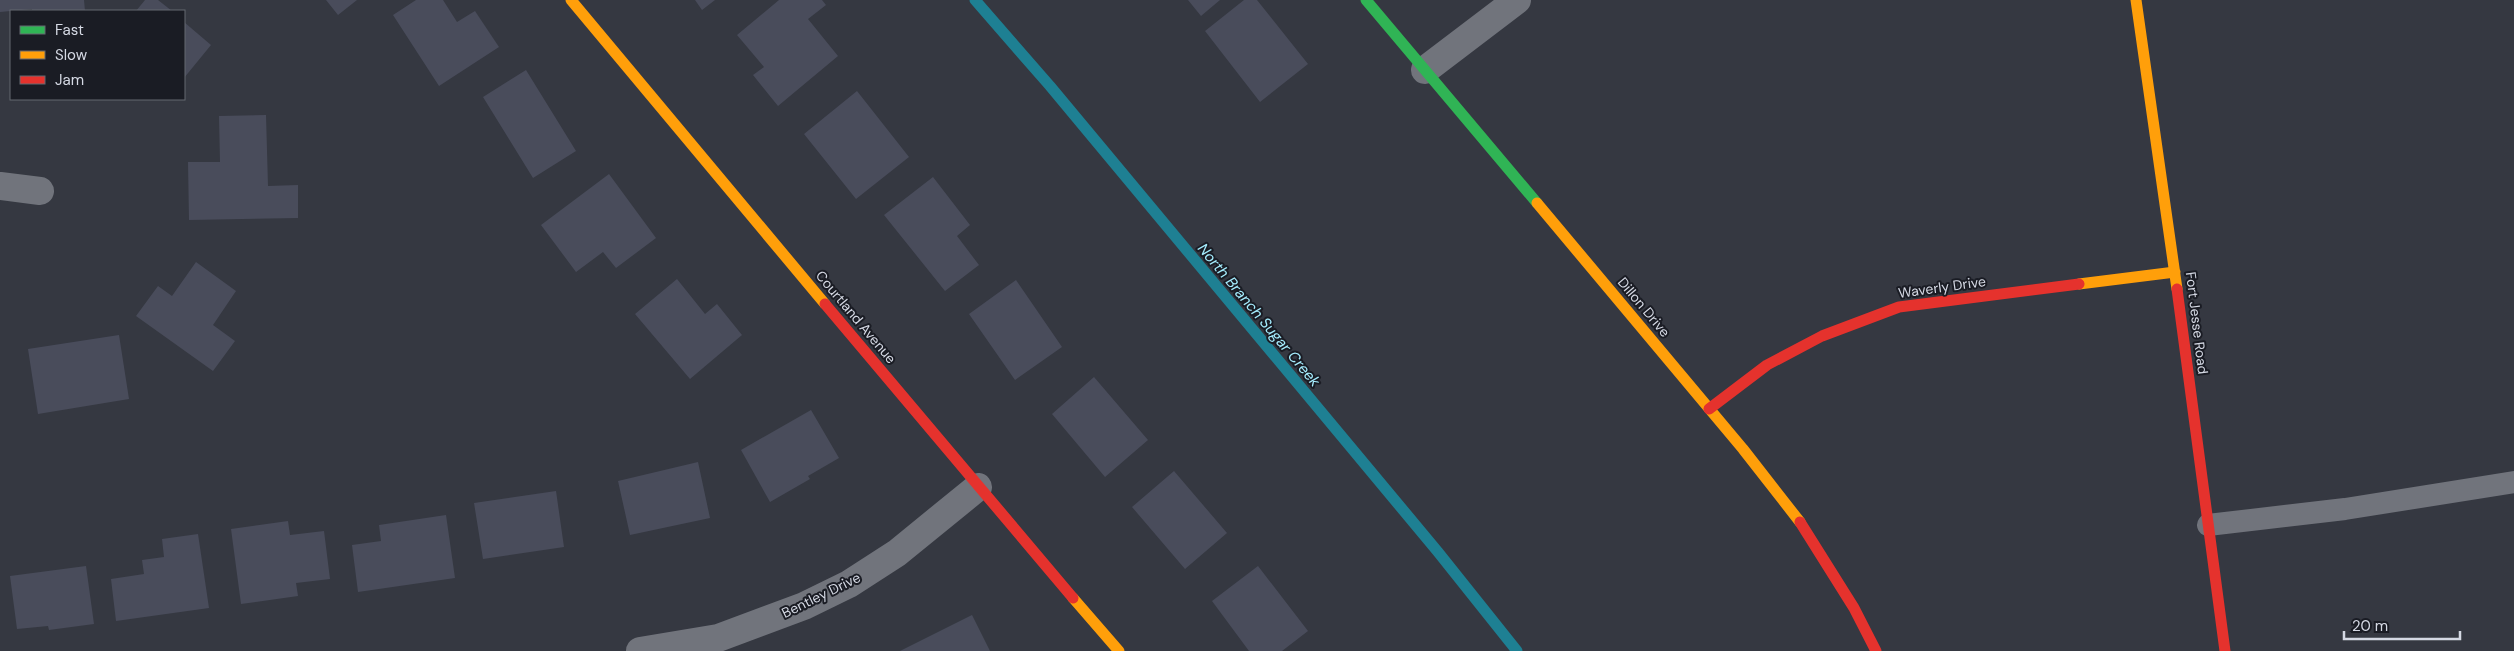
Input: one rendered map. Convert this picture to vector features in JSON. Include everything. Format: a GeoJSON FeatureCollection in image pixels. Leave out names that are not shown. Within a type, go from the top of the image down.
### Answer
{"type":"FeatureCollection","features":[{"type":"Feature","properties":{"kind":"street","name":"Courtland Avenue"},"geometry":{"type":"LineString","coordinates":[[571,0],[978,487],[1119,651]]}},
{"type":"Feature","properties":{"kind":"street","name":"Dillon Drive"},"geometry":{"type":"LineString","coordinates":[[1366,0],[1710,409],[1771,485],[1818,550],[1866,630],[1876,651]]}},
{"type":"Feature","properties":{"kind":"street"},"geometry":{"type":"LineString","coordinates":[[1425,70],[1517,0]]}},
{"type":"Feature","properties":{"kind":"street","name":"Fort Jesse Road"},"geometry":{"type":"LineString","coordinates":[[2136,0],[2175,272],[2225,651]]}},
{"type":"Feature","properties":{"kind":"street"},"geometry":{"type":"LineString","coordinates":[[0,186],[40,191]]}},
{"type":"Feature","properties":{"kind":"street","name":"Waverly Drive"},"geometry":{"type":"LineString","coordinates":[[1710,409],[1767,365],[1822,336],[1899,306],[2175,272]]}},
{"type":"Feature","properties":{"kind":"street","name":"Bentley Drive"},"geometry":{"type":"LineString","coordinates":[[640,651],[718,638],[804,606],[849,584],[897,552],[978,487]]}},
{"type":"Feature","properties":{"kind":"lane"},"geometry":{"type":"LineString","coordinates":[[2208,525],[2345,509],[2514,482]]}},
{"type":"Feature","properties":{"kind":"building"},"geometry":{"type":"Polygon","coordinates":[[[0,0],[84,0],[85,10],[32,9],[0,12],[0,0]]]}},
{"type":"Feature","properties":{"kind":"building"},"geometry":{"type":"Polygon","coordinates":[[[145,0],[158,0],[171,10],[137,10],[145,0]]]}},
{"type":"Feature","properties":{"kind":"building"},"geometry":{"type":"Polygon","coordinates":[[[326,0],[357,0],[338,15],[326,0]]]}},
{"type":"Feature","properties":{"kind":"building"},"geometry":{"type":"Polygon","coordinates":[[[416,0],[443,0],[457,22],[475,11],[499,47],[439,86],[393,15],[416,0]]]}},
{"type":"Feature","properties":{"kind":"building"},"geometry":{"type":"Polygon","coordinates":[[[695,0],[715,0],[702,10],[695,0]]]}},
{"type":"Feature","properties":{"kind":"building"},"geometry":{"type":"Polygon","coordinates":[[[779,0],[822,0],[826,5],[808,19],[838,56],[778,106],[753,75],[764,67],[737,35],[779,0]]]}},
{"type":"Feature","properties":{"kind":"building"},"geometry":{"type":"Polygon","coordinates":[[[1188,0],[1220,0],[1201,16],[1188,0]]]}},
{"type":"Feature","properties":{"kind":"building"},"geometry":{"type":"Polygon","coordinates":[[[1244,0],[1257,0],[1308,64],[1260,102],[1205,31],[1244,0]]]}},
{"type":"Feature","properties":{"kind":"building"},"geometry":{"type":"Polygon","coordinates":[[[185,23],[211,45],[185,77],[185,23]]]}},
{"type":"Feature","properties":{"kind":"building"},"geometry":{"type":"Polygon","coordinates":[[[526,70],[576,151],[533,178],[483,97],[526,70]]]}},
{"type":"Feature","properties":{"kind":"building"},"geometry":{"type":"Polygon","coordinates":[[[857,91],[909,157],[856,199],[804,134],[857,91]]]}},
{"type":"Feature","properties":{"kind":"building"},"geometry":{"type":"Polygon","coordinates":[[[266,115],[268,186],[298,185],[298,218],[189,220],[188,162],[220,162],[219,116],[266,115]]]}},
{"type":"Feature","properties":{"kind":"building"},"geometry":{"type":"Polygon","coordinates":[[[609,174],[656,238],[616,268],[603,252],[576,272],[541,225],[609,174]]]}},
{"type":"Feature","properties":{"kind":"building"},"geometry":{"type":"Polygon","coordinates":[[[933,177],[970,225],[957,236],[979,265],[945,291],[884,215],[933,177]]]}},
{"type":"Feature","properties":{"kind":"building"},"geometry":{"type":"Polygon","coordinates":[[[196,262],[236,291],[213,325],[235,341],[213,371],[136,316],[158,286],[172,296],[196,262]]]}},
{"type":"Feature","properties":{"kind":"building"},"geometry":{"type":"Polygon","coordinates":[[[677,279],[705,314],[717,304],[742,335],[690,379],[635,314],[677,279]]]}},
{"type":"Feature","properties":{"kind":"building"},"geometry":{"type":"Polygon","coordinates":[[[1016,280],[1062,347],[1015,380],[969,314],[1016,280]]]}},
{"type":"Feature","properties":{"kind":"building"},"geometry":{"type":"Polygon","coordinates":[[[119,335],[129,399],[38,414],[28,349],[119,335]]]}},
{"type":"Feature","properties":{"kind":"building"},"geometry":{"type":"Polygon","coordinates":[[[1094,377],[1148,440],[1105,477],[1052,414],[1094,377]]]}},
{"type":"Feature","properties":{"kind":"building"},"geometry":{"type":"Polygon","coordinates":[[[811,410],[839,458],[808,476],[810,479],[770,502],[741,450],[811,410]]]}},
{"type":"Feature","properties":{"kind":"building"},"geometry":{"type":"Polygon","coordinates":[[[698,462],[710,518],[630,535],[618,481],[698,462]]]}},
{"type":"Feature","properties":{"kind":"building"},"geometry":{"type":"Polygon","coordinates":[[[1174,471],[1227,533],[1185,569],[1132,507],[1174,471]]]}},
{"type":"Feature","properties":{"kind":"building"},"geometry":{"type":"Polygon","coordinates":[[[556,491],[564,547],[483,559],[474,503],[556,491]]]}},
{"type":"Feature","properties":{"kind":"building"},"geometry":{"type":"Polygon","coordinates":[[[446,515],[455,578],[358,592],[352,545],[381,541],[379,525],[446,515]]]}},
{"type":"Feature","properties":{"kind":"building"},"geometry":{"type":"Polygon","coordinates":[[[288,521],[290,535],[324,531],[330,579],[296,583],[298,596],[241,604],[231,529],[288,521]]]}},
{"type":"Feature","properties":{"kind":"building"},"geometry":{"type":"Polygon","coordinates":[[[198,534],[209,608],[116,621],[111,579],[144,574],[142,560],[164,557],[162,539],[198,534]]]}},
{"type":"Feature","properties":{"kind":"building"},"geometry":{"type":"Polygon","coordinates":[[[86,566],[94,624],[49,630],[48,626],[17,629],[10,576],[86,566]]]}},
{"type":"Feature","properties":{"kind":"building"},"geometry":{"type":"Polygon","coordinates":[[[1258,566],[1308,631],[1282,651],[1249,651],[1212,601],[1258,566]]]}},
{"type":"Feature","properties":{"kind":"building"},"geometry":{"type":"Polygon","coordinates":[[[972,615],[990,651],[900,651],[972,615]]]}},
{"type":"Feature","properties":{"kind":"waterway","name":"North Branch Sugar Creek"},"geometry":{"type":"LineString","coordinates":[[975,0],[1050,86],[1438,552],[1517,651]]}},
{"type":"Feature","properties":{"kind":"traffic: fast"},"geometry":{"type":"LineString","coordinates":[[1366,0],[1537,203]]}},
{"type":"Feature","properties":{"kind":"traffic: slow"},"geometry":{"type":"LineString","coordinates":[[571,0],[825,304]]}},
{"type":"Feature","properties":{"kind":"traffic: slow"},"geometry":{"type":"LineString","coordinates":[[2136,0],[2177,289]]}},
{"type":"Feature","properties":{"kind":"traffic: slow"},"geometry":{"type":"LineString","coordinates":[[1537,203],[1743,449],[1800,522]]}},
{"type":"Feature","properties":{"kind":"traffic: slow"},"geometry":{"type":"LineString","coordinates":[[2079,284],[2175,272]]}},
{"type":"Feature","properties":{"kind":"traffic: slow"},"geometry":{"type":"LineString","coordinates":[[1073,598],[1119,651]]}},
{"type":"Feature","properties":{"kind":"traffic: jam"},"geometry":{"type":"LineString","coordinates":[[1709,409],[1767,365],[1822,336],[1899,307],[2079,284]]}},
{"type":"Feature","properties":{"kind":"traffic: jam"},"geometry":{"type":"LineString","coordinates":[[2177,289],[2225,651]]}},
{"type":"Feature","properties":{"kind":"traffic: jam"},"geometry":{"type":"LineString","coordinates":[[825,304],[1073,598]]}},
{"type":"Feature","properties":{"kind":"traffic: jam"},"geometry":{"type":"LineString","coordinates":[[1800,522],[1854,608],[1876,651]]}}]}
